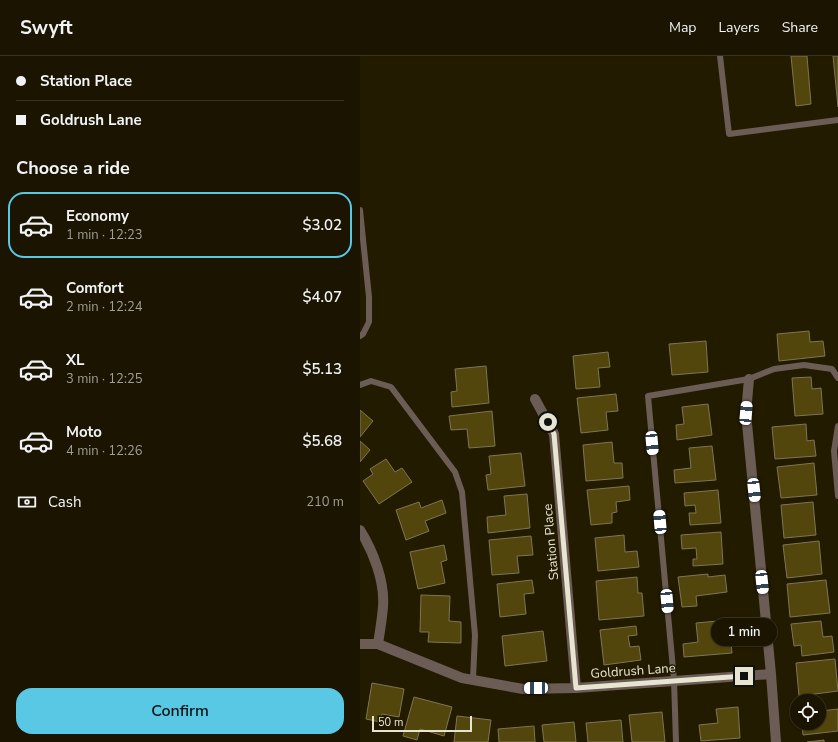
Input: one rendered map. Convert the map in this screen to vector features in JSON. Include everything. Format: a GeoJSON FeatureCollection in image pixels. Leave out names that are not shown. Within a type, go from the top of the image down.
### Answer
{"type":"FeatureCollection","features":[{"type":"Feature","properties":{"kind":"street"},"geometry":{"type":"LineString","coordinates":[[749,379],[746,413],[776,742]]}},
{"type":"Feature","properties":{"kind":"street","name":"Station Place"},"geometry":{"type":"LineString","coordinates":[[535,400],[554,434],[576,688]]}},
{"type":"Feature","properties":{"kind":"street"},"geometry":{"type":"LineString","coordinates":[[360,530],[368,542],[376,563],[381,584],[384,605],[378,644]]}},
{"type":"Feature","properties":{"kind":"street","name":"Goldrush Lane"},"geometry":{"type":"LineString","coordinates":[[360,644],[378,644],[456,675],[473,680],[524,689],[576,688],[771,674]]}},
{"type":"Feature","properties":{"kind":"lane"},"geometry":{"type":"LineString","coordinates":[[720,56],[729,134],[838,120]]}},
{"type":"Feature","properties":{"kind":"lane"},"geometry":{"type":"LineString","coordinates":[[360,210],[369,297],[369,322],[363,334],[360,336]]}},
{"type":"Feature","properties":{"kind":"lane"},"geometry":{"type":"LineString","coordinates":[[676,742],[674,680],[648,396],[749,379],[774,369],[804,365],[832,369],[838,378]]}},
{"type":"Feature","properties":{"kind":"lane"},"geometry":{"type":"LineString","coordinates":[[360,385],[371,381],[391,387],[455,472],[462,492],[475,635],[473,680]]}},
{"type":"Feature","properties":{"kind":"lane"},"geometry":{"type":"LineString","coordinates":[[838,426],[834,451],[838,496]]}},
{"type":"Feature","properties":{"kind":"building"},"geometry":{"type":"Polygon","coordinates":[[[791,56],[807,56],[811,104],[796,106],[791,56]]]}},
{"type":"Feature","properties":{"kind":"building"},"geometry":{"type":"Polygon","coordinates":[[[833,56],[838,56],[838,107],[833,56]]]}},
{"type":"Feature","properties":{"kind":"building"},"geometry":{"type":"Polygon","coordinates":[[[809,331],[810,342],[823,341],[825,356],[779,361],[777,334],[809,331]]]}},
{"type":"Feature","properties":{"kind":"building"},"geometry":{"type":"Polygon","coordinates":[[[706,341],[708,372],[672,375],[669,344],[706,341]]]}},
{"type":"Feature","properties":{"kind":"building"},"geometry":{"type":"Polygon","coordinates":[[[608,352],[610,367],[598,368],[600,387],[576,389],[573,356],[608,352]]]}},
{"type":"Feature","properties":{"kind":"building"},"geometry":{"type":"Polygon","coordinates":[[[486,366],[489,403],[452,407],[451,392],[457,391],[455,369],[486,366]]]}},
{"type":"Feature","properties":{"kind":"building"},"geometry":{"type":"Polygon","coordinates":[[[811,377],[812,389],[821,388],[823,414],[795,416],[792,378],[811,377]]]}},
{"type":"Feature","properties":{"kind":"building"},"geometry":{"type":"Polygon","coordinates":[[[616,394],[618,411],[606,412],[608,430],[581,433],[577,398],[616,394]]]}},
{"type":"Feature","properties":{"kind":"building"},"geometry":{"type":"Polygon","coordinates":[[[708,404],[712,435],[677,440],[676,425],[684,424],[682,407],[708,404]]]}},
{"type":"Feature","properties":{"kind":"building"},"geometry":{"type":"Polygon","coordinates":[[[360,410],[373,421],[360,437],[360,410]]]}},
{"type":"Feature","properties":{"kind":"building"},"geometry":{"type":"Polygon","coordinates":[[[492,411],[495,446],[469,448],[467,429],[451,430],[449,416],[492,411]]]}},
{"type":"Feature","properties":{"kind":"building"},"geometry":{"type":"Polygon","coordinates":[[[806,424],[807,441],[814,440],[816,456],[775,459],[772,427],[806,424]]]}},
{"type":"Feature","properties":{"kind":"building"},"geometry":{"type":"Polygon","coordinates":[[[360,441],[370,450],[360,462],[360,441]]]}},
{"type":"Feature","properties":{"kind":"building"},"geometry":{"type":"Polygon","coordinates":[[[612,442],[614,463],[622,463],[623,478],[586,481],[583,445],[612,442]]]}},
{"type":"Feature","properties":{"kind":"building"},"geometry":{"type":"Polygon","coordinates":[[[712,446],[716,480],[675,483],[674,470],[691,468],[689,448],[712,446]]]}},
{"type":"Feature","properties":{"kind":"building"},"geometry":{"type":"Polygon","coordinates":[[[521,453],[525,486],[488,490],[486,475],[491,474],[489,456],[521,453]]]}},
{"type":"Feature","properties":{"kind":"building"},"geometry":{"type":"Polygon","coordinates":[[[386,459],[395,472],[402,468],[412,482],[379,504],[363,481],[373,474],[370,469],[386,459]]]}},
{"type":"Feature","properties":{"kind":"building"},"geometry":{"type":"Polygon","coordinates":[[[814,463],[817,495],[781,498],[777,467],[814,463]]]}},
{"type":"Feature","properties":{"kind":"building"},"geometry":{"type":"Polygon","coordinates":[[[629,486],[630,500],[616,502],[617,512],[612,513],[612,523],[591,525],[587,490],[629,486]]]}},
{"type":"Feature","properties":{"kind":"building"},"geometry":{"type":"Polygon","coordinates":[[[718,490],[721,523],[690,525],[689,513],[696,513],[695,505],[685,506],[684,493],[718,490]]]}},
{"type":"Feature","properties":{"kind":"building"},"geometry":{"type":"Polygon","coordinates":[[[527,494],[530,528],[488,533],[487,517],[506,515],[504,496],[527,494]]]}},
{"type":"Feature","properties":{"kind":"building"},"geometry":{"type":"Polygon","coordinates":[[[442,500],[446,513],[425,521],[429,531],[406,540],[396,510],[419,502],[421,508],[442,500]]]}},
{"type":"Feature","properties":{"kind":"building"},"geometry":{"type":"Polygon","coordinates":[[[813,502],[816,535],[784,538],[781,505],[813,502]]]}},
{"type":"Feature","properties":{"kind":"building"},"geometry":{"type":"Polygon","coordinates":[[[721,532],[723,564],[693,566],[693,559],[697,559],[696,548],[682,549],[681,535],[721,532]]]}},
{"type":"Feature","properties":{"kind":"building"},"geometry":{"type":"Polygon","coordinates":[[[624,535],[625,552],[637,551],[639,567],[598,571],[595,538],[624,535]]]}},
{"type":"Feature","properties":{"kind":"building"},"geometry":{"type":"Polygon","coordinates":[[[531,536],[533,555],[517,556],[519,573],[492,575],[489,540],[531,536]]]}},
{"type":"Feature","properties":{"kind":"building"},"geometry":{"type":"Polygon","coordinates":[[[819,541],[822,574],[787,578],[783,545],[819,541]]]}},
{"type":"Feature","properties":{"kind":"building"},"geometry":{"type":"Polygon","coordinates":[[[444,545],[447,560],[441,562],[445,583],[418,589],[410,552],[444,545]]]}},
{"type":"Feature","properties":{"kind":"building"},"geometry":{"type":"Polygon","coordinates":[[[708,574],[708,577],[725,575],[727,592],[696,596],[697,606],[682,607],[678,577],[708,574]]]}},
{"type":"Feature","properties":{"kind":"building"},"geometry":{"type":"Polygon","coordinates":[[[637,577],[638,593],[642,593],[644,616],[599,620],[596,581],[637,577]]]}},
{"type":"Feature","properties":{"kind":"building"},"geometry":{"type":"Polygon","coordinates":[[[532,580],[534,593],[524,594],[526,614],[500,617],[497,584],[532,580]]]}},
{"type":"Feature","properties":{"kind":"building"},"geometry":{"type":"Polygon","coordinates":[[[826,580],[830,613],[790,617],[787,584],[826,580]]]}},
{"type":"Feature","properties":{"kind":"building"},"geometry":{"type":"Polygon","coordinates":[[[421,595],[450,596],[449,621],[461,622],[461,643],[428,642],[429,632],[420,632],[421,595]]]}},
{"type":"Feature","properties":{"kind":"building"},"geometry":{"type":"Polygon","coordinates":[[[729,620],[732,653],[684,657],[683,644],[698,642],[696,623],[729,620]]]}},
{"type":"Feature","properties":{"kind":"building"},"geometry":{"type":"Polygon","coordinates":[[[821,621],[823,637],[832,636],[834,652],[802,656],[801,645],[794,646],[791,624],[821,621]]]}},
{"type":"Feature","properties":{"kind":"building"},"geometry":{"type":"Polygon","coordinates":[[[636,626],[637,635],[628,636],[630,647],[639,646],[641,660],[604,665],[600,630],[636,626]]]}},
{"type":"Feature","properties":{"kind":"building"},"geometry":{"type":"Polygon","coordinates":[[[543,631],[547,661],[505,666],[502,636],[543,631]]]}},
{"type":"Feature","properties":{"kind":"building"},"geometry":{"type":"Polygon","coordinates":[[[835,659],[838,691],[815,694],[799,694],[796,663],[835,659]]]}},
{"type":"Feature","properties":{"kind":"building"},"geometry":{"type":"Polygon","coordinates":[[[372,683],[404,689],[399,717],[382,714],[380,722],[366,719],[372,683]]]}},
{"type":"Feature","properties":{"kind":"building"},"geometry":{"type":"Polygon","coordinates":[[[414,697],[452,707],[444,736],[420,729],[417,740],[403,736],[414,697]]]}},
{"type":"Feature","properties":{"kind":"building"},"geometry":{"type":"Polygon","coordinates":[[[738,707],[740,738],[701,741],[699,725],[718,723],[716,709],[738,707]]]}},
{"type":"Feature","properties":{"kind":"building"},"geometry":{"type":"Polygon","coordinates":[[[838,709],[838,731],[803,735],[803,730],[826,730],[826,710],[838,709]]]}},
{"type":"Feature","properties":{"kind":"building"},"geometry":{"type":"Polygon","coordinates":[[[662,712],[665,742],[632,742],[629,715],[662,712]]]}},
{"type":"Feature","properties":{"kind":"building"},"geometry":{"type":"Polygon","coordinates":[[[457,716],[491,720],[488,742],[454,742],[457,716]]]}},
{"type":"Feature","properties":{"kind":"building"},"geometry":{"type":"Polygon","coordinates":[[[621,720],[623,742],[588,742],[586,723],[621,720]]]}},
{"type":"Feature","properties":{"kind":"building"},"geometry":{"type":"Polygon","coordinates":[[[574,722],[576,742],[544,742],[542,725],[574,722]]]}},
{"type":"Feature","properties":{"kind":"building"},"geometry":{"type":"Polygon","coordinates":[[[534,726],[535,742],[499,742],[498,729],[534,726]]]}},
{"type":"Feature","properties":{"kind":"building"},"geometry":{"type":"Polygon","coordinates":[[[824,740],[824,742],[807,742],[824,740]]]}},
{"type":"Feature","properties":{"kind":"route"},"geometry":{"type":"LineString","coordinates":[[548,422],[554,434],[576,688],[744,676]]}}]}
